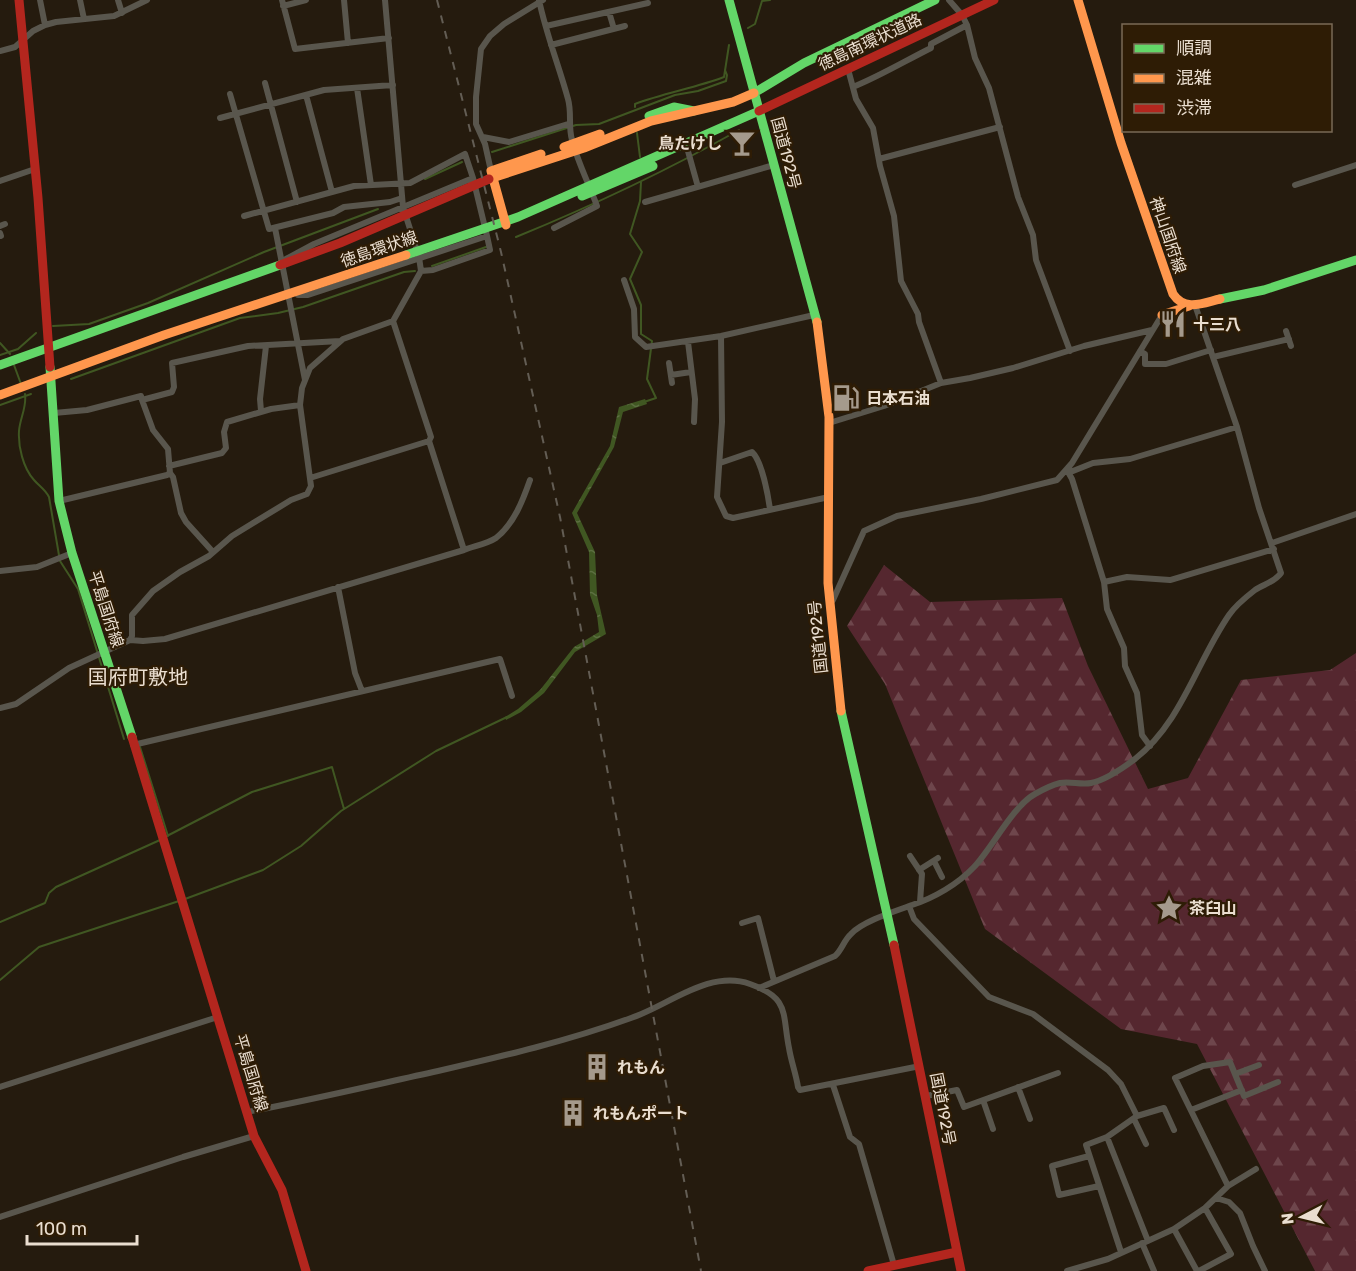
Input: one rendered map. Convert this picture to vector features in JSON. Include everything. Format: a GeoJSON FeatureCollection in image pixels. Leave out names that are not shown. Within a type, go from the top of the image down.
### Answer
{"type":"FeatureCollection","features":[{"type":"Feature","properties":{"kind":"main road","name":"平島国府線"},"geometry":{"type":"LineString","coordinates":[[19,0],[38,198],[59,501],[100,653],[163,838],[254,1136],[282,1190],[306,1271]]}},
{"type":"Feature","properties":{"kind":"main road","name":"国道192号"},"geometry":{"type":"LineString","coordinates":[[729,0],[814,315],[829,423],[828,583],[840,705],[888,914],[961,1271]]}},
{"type":"Feature","properties":{"kind":"main road","name":"徳島南環状道路"},"geometry":{"type":"LineString","coordinates":[[754,93],[804,63],[935,0]]}},
{"type":"Feature","properties":{"kind":"main road","name":"徳島南環状道路"},"geometry":{"type":"LineString","coordinates":[[759,111],[994,0]]}},
{"type":"Feature","properties":{"kind":"main road","name":"神山国府線"},"geometry":{"type":"LineString","coordinates":[[1078,0],[1121,143],[1173,294],[1177,300],[1192,305]]}},
{"type":"Feature","properties":{"kind":"main road","name":"徳島環状線"},"geometry":{"type":"LineString","coordinates":[[0,365],[340,243],[481,182],[584,148],[651,121],[733,102],[754,93]]}},
{"type":"Feature","properties":{"kind":"main road"},"geometry":{"type":"LineString","coordinates":[[686,144],[673,155],[595,199],[521,223],[505,225],[491,171],[674,107],[696,112]]}},
{"type":"Feature","properties":{"kind":"main road","name":"徳島環状線"},"geometry":{"type":"LineString","coordinates":[[0,394],[164,334],[353,274],[518,217],[759,111]]}},
{"type":"Feature","properties":{"kind":"main road"},"geometry":{"type":"LineString","coordinates":[[1162,315],[1192,305],[1264,291],[1356,260]]}},
{"type":"Feature","properties":{"kind":"main road"},"geometry":{"type":"LineString","coordinates":[[1162,315],[1173,294]]}},
{"type":"Feature","properties":{"kind":"main road"},"geometry":{"type":"LineString","coordinates":[[868,1271],[957,1252]]}},
{"type":"Feature","properties":{"kind":"street"},"geometry":{"type":"LineString","coordinates":[[40,0],[45,25]]}},
{"type":"Feature","properties":{"kind":"street"},"geometry":{"type":"LineString","coordinates":[[80,0],[84,19]]}},
{"type":"Feature","properties":{"kind":"street"},"geometry":{"type":"LineString","coordinates":[[118,0],[122,13]]}},
{"type":"Feature","properties":{"kind":"street"},"geometry":{"type":"LineString","coordinates":[[0,51],[15,47],[45,25],[114,16],[147,0]]}},
{"type":"Feature","properties":{"kind":"street"},"geometry":{"type":"LineString","coordinates":[[306,0],[283,3],[295,49],[388,38]]}},
{"type":"Feature","properties":{"kind":"street"},"geometry":{"type":"LineString","coordinates":[[344,0],[348,43]]}},
{"type":"Feature","properties":{"kind":"street"},"geometry":{"type":"LineString","coordinates":[[142,400],[172,392],[174,387],[172,363],[248,346],[341,341],[393,321],[421,271],[419,257],[403,207],[385,0]]}},
{"type":"Feature","properties":{"kind":"street"},"geometry":{"type":"LineString","coordinates":[[949,0],[967,25],[975,58],[989,88],[1018,197],[1033,235],[1036,260],[1070,351]]}},
{"type":"Feature","properties":{"kind":"street"},"geometry":{"type":"LineString","coordinates":[[491,171],[483,137],[476,124],[476,97],[482,49],[490,36],[504,24],[540,1],[568,99],[569,126],[573,144],[597,206],[554,228]]}},
{"type":"Feature","properties":{"kind":"street"},"geometry":{"type":"LineString","coordinates":[[546,26],[648,3]]}},
{"type":"Feature","properties":{"kind":"street"},"geometry":{"type":"LineString","coordinates":[[609,12],[614,29]]}},
{"type":"Feature","properties":{"kind":"street"},"geometry":{"type":"LineString","coordinates":[[853,87],[874,79],[888,69],[931,48],[931,45],[967,25]]}},
{"type":"Feature","properties":{"kind":"street"},"geometry":{"type":"LineString","coordinates":[[551,45],[625,26]]}},
{"type":"Feature","properties":{"kind":"street"},"geometry":{"type":"LineString","coordinates":[[848,69],[856,99],[873,128],[894,216],[901,281],[918,314],[941,382]]}},
{"type":"Feature","properties":{"kind":"street"},"geometry":{"type":"LineString","coordinates":[[265,83],[297,202]]}},
{"type":"Feature","properties":{"kind":"street"},"geometry":{"type":"LineString","coordinates":[[220,118],[324,90],[393,85]]}},
{"type":"Feature","properties":{"kind":"street"},"geometry":{"type":"LineString","coordinates":[[357,88],[371,185]]}},
{"type":"Feature","properties":{"kind":"street"},"geometry":{"type":"LineString","coordinates":[[230,94],[268,229],[333,213],[344,207],[390,202],[402,198]]}},
{"type":"Feature","properties":{"kind":"street"},"geometry":{"type":"LineString","coordinates":[[306,95],[332,192]]}},
{"type":"Feature","properties":{"kind":"street"},"geometry":{"type":"LineString","coordinates":[[483,137],[509,142],[569,126]]}},
{"type":"Feature","properties":{"kind":"street"},"geometry":{"type":"LineString","coordinates":[[879,159],[1000,127]]}},
{"type":"Feature","properties":{"kind":"street"},"geometry":{"type":"LineString","coordinates":[[686,144],[698,187]]}},
{"type":"Feature","properties":{"kind":"street"},"geometry":{"type":"LineString","coordinates":[[244,216],[354,186],[416,181],[423,175],[465,154],[490,250],[434,270],[421,271]]}},
{"type":"Feature","properties":{"kind":"street"},"geometry":{"type":"LineString","coordinates":[[645,202],[774,165]]}},
{"type":"Feature","properties":{"kind":"street"},"geometry":{"type":"LineString","coordinates":[[1295,185],[1356,165]]}},
{"type":"Feature","properties":{"kind":"street"},"geometry":{"type":"LineString","coordinates":[[0,181],[35,169]]}},
{"type":"Feature","properties":{"kind":"street"},"geometry":{"type":"LineString","coordinates":[[281,263],[314,244],[473,178]]}},
{"type":"Feature","properties":{"kind":"street"},"geometry":{"type":"LineString","coordinates":[[275,228],[305,381]]}},
{"type":"Feature","properties":{"kind":"street"},"geometry":{"type":"LineString","coordinates":[[289,295],[308,296],[487,236]]}},
{"type":"Feature","properties":{"kind":"street"},"geometry":{"type":"LineString","coordinates":[[624,280],[634,309],[635,337],[646,347],[722,336],[814,315]]}},
{"type":"Feature","properties":{"kind":"street"},"geometry":{"type":"LineString","coordinates":[[759,988],[835,956],[842,950],[851,934],[888,914],[920,902],[960,879],[973,868],[1015,813],[1032,795],[1060,783],[1094,783],[1124,767],[1150,746],[1180,705],[1210,646],[1230,613],[1245,598],[1277,579],[1281,573],[1237,427],[1211,350],[1192,305]]}},
{"type":"Feature","properties":{"kind":"street"},"geometry":{"type":"LineString","coordinates":[[830,606],[864,531],[897,516],[981,499],[1057,480],[1067,470],[1162,315]]}},
{"type":"Feature","properties":{"kind":"street"},"geometry":{"type":"LineString","coordinates":[[393,321],[431,437],[429,441],[464,550]]}},
{"type":"Feature","properties":{"kind":"street"},"geometry":{"type":"LineString","coordinates":[[829,423],[884,406],[941,382],[1013,368],[1152,330]]}},
{"type":"Feature","properties":{"kind":"street"},"geometry":{"type":"LineString","coordinates":[[1213,357],[1290,342],[1287,331]]}},
{"type":"Feature","properties":{"kind":"street"},"geometry":{"type":"LineString","coordinates":[[722,336],[722,422],[717,497],[726,516],[733,518],[829,497]]}},
{"type":"Feature","properties":{"kind":"street"},"geometry":{"type":"LineString","coordinates":[[130,640],[132,615],[153,591],[213,552],[232,536],[291,500],[307,494],[311,486],[300,405],[305,381],[310,368],[341,341]]}},
{"type":"Feature","properties":{"kind":"street"},"geometry":{"type":"LineString","coordinates":[[688,342],[695,399],[694,422]]}},
{"type":"Feature","properties":{"kind":"street"},"geometry":{"type":"LineString","coordinates":[[261,411],[260,399],[266,346]]}},
{"type":"Feature","properties":{"kind":"street"},"geometry":{"type":"LineString","coordinates":[[1140,351],[1145,354],[1145,364],[1166,364],[1211,350]]}},
{"type":"Feature","properties":{"kind":"street"},"geometry":{"type":"LineString","coordinates":[[669,363],[672,383]]}},
{"type":"Feature","properties":{"kind":"street"},"geometry":{"type":"LineString","coordinates":[[671,375],[691,372]]}},
{"type":"Feature","properties":{"kind":"street"},"geometry":{"type":"LineString","coordinates":[[54,413],[87,410],[141,396],[153,430],[168,449],[167,476],[59,501]]}},
{"type":"Feature","properties":{"kind":"street"},"geometry":{"type":"LineString","coordinates":[[169,469],[222,453],[226,448],[224,432],[227,422],[261,411],[300,405]]}},
{"type":"Feature","properties":{"kind":"street"},"geometry":{"type":"LineString","coordinates":[[1067,470],[1073,471],[1094,463],[1130,459],[1237,427]]}},
{"type":"Feature","properties":{"kind":"street"},"geometry":{"type":"LineString","coordinates":[[310,478],[429,441]]}},
{"type":"Feature","properties":{"kind":"street"},"geometry":{"type":"LineString","coordinates":[[720,463],[752,452],[758,457],[771,509]]}},
{"type":"Feature","properties":{"kind":"street"},"geometry":{"type":"LineString","coordinates":[[169,469],[181,513],[186,522],[213,552]]}},
{"type":"Feature","properties":{"kind":"street"},"geometry":{"type":"LineString","coordinates":[[1067,470],[1072,479],[1104,582],[1107,609],[1124,648],[1125,666],[1137,693],[1142,735],[1150,746]]}},
{"type":"Feature","properties":{"kind":"street"},"geometry":{"type":"LineString","coordinates":[[0,708],[16,704],[69,668],[130,640],[165,639],[464,550],[495,538],[508,524],[521,504],[530,480]]}},
{"type":"Feature","properties":{"kind":"street"},"geometry":{"type":"LineString","coordinates":[[1104,582],[1127,577],[1170,580],[1273,546],[1356,514]]}},
{"type":"Feature","properties":{"kind":"street"},"geometry":{"type":"LineString","coordinates":[[0,571],[37,567],[72,553]]}},
{"type":"Feature","properties":{"kind":"street"},"geometry":{"type":"LineString","coordinates":[[338,587],[355,673],[362,691]]}},
{"type":"Feature","properties":{"kind":"street"},"geometry":{"type":"LineString","coordinates":[[133,745],[500,658],[512,696]]}},
{"type":"Feature","properties":{"kind":"street"},"geometry":{"type":"LineString","coordinates":[[910,856],[922,874],[920,902]]}},
{"type":"Feature","properties":{"kind":"street"},"geometry":{"type":"LineString","coordinates":[[920,870],[936,860],[942,877]]}},
{"type":"Feature","properties":{"kind":"street"},"geometry":{"type":"LineString","coordinates":[[909,906],[914,919],[989,998],[1033,1014],[1108,1070],[1121,1084],[1146,1144]]}},
{"type":"Feature","properties":{"kind":"street"},"geometry":{"type":"LineString","coordinates":[[741,923],[758,918],[774,981]]}},
{"type":"Feature","properties":{"kind":"street"},"geometry":{"type":"LineString","coordinates":[[247,1112],[321,1098],[539,1047],[642,1015],[693,989],[721,981],[738,981],[759,988],[780,1001],[784,1010],[789,1047],[800,1090],[920,1066]]}},
{"type":"Feature","properties":{"kind":"street"},"geometry":{"type":"LineString","coordinates":[[0,1087],[218,1017]]}},
{"type":"Feature","properties":{"kind":"street"},"geometry":{"type":"LineString","coordinates":[[1228,1186],[1175,1078],[1203,1066],[1230,1062],[1244,1096],[1278,1082]]}},
{"type":"Feature","properties":{"kind":"street"},"geometry":{"type":"LineString","coordinates":[[1234,1074],[1259,1065]]}},
{"type":"Feature","properties":{"kind":"street"},"geometry":{"type":"LineString","coordinates":[[926,1096],[957,1090],[964,1107],[1058,1073]]}},
{"type":"Feature","properties":{"kind":"street"},"geometry":{"type":"LineString","coordinates":[[833,1085],[850,1137],[859,1144],[894,1265]]}},
{"type":"Feature","properties":{"kind":"street"},"geometry":{"type":"LineString","coordinates":[[1018,1087],[1030,1119]]}},
{"type":"Feature","properties":{"kind":"street"},"geometry":{"type":"LineString","coordinates":[[1191,1110],[1242,1090]]}},
{"type":"Feature","properties":{"kind":"street"},"geometry":{"type":"LineString","coordinates":[[984,1100],[993,1129]]}},
{"type":"Feature","properties":{"kind":"street"},"geometry":{"type":"LineString","coordinates":[[1121,1252],[1086,1144],[1107,1137],[1136,1118],[1164,1108],[1174,1130]]}},
{"type":"Feature","properties":{"kind":"street"},"geometry":{"type":"LineString","coordinates":[[0,1217],[254,1136]]}},
{"type":"Feature","properties":{"kind":"street"},"geometry":{"type":"LineString","coordinates":[[1107,1137],[1154,1271]]}},
{"type":"Feature","properties":{"kind":"street"},"geometry":{"type":"LineString","coordinates":[[1089,1156],[1052,1166],[1059,1195],[1099,1186]]}},
{"type":"Feature","properties":{"kind":"street"},"geometry":{"type":"LineString","coordinates":[[1069,1271],[1108,1259],[1174,1229],[1205,1208],[1228,1186],[1256,1169]]}},
{"type":"Feature","properties":{"kind":"street"},"geometry":{"type":"LineString","coordinates":[[1215,1198],[1229,1202],[1240,1213],[1265,1271]]}},
{"type":"Feature","properties":{"kind":"street"},"geometry":{"type":"LineString","coordinates":[[1174,1229],[1198,1271],[1231,1254],[1205,1208]]}},
{"type":"Feature","properties":{"kind":"green space"},"geometry":{"type":"Polygon","coordinates":[[[884,565],[930,602],[1062,598],[1088,666],[1148,789],[1188,778],[1241,680],[1330,670],[1356,653],[1356,1271],[1315,1271],[1197,1044],[1121,1029],[985,929],[885,684],[847,626],[884,565]]]}},
{"type":"Feature","properties":{"kind":"water"},"geometry":{"type":"Polygon","coordinates":[[[645,399],[647,404],[623,412],[614,447],[577,513],[595,552],[597,595],[606,634],[575,652],[544,693],[521,712],[506,720],[505,717],[540,690],[574,647],[599,632],[597,615],[590,595],[589,552],[572,513],[610,446],[619,407],[645,399]]]}},
{"type":"Feature","properties":{"kind":"waterway"},"geometry":{"type":"LineString","coordinates":[[748,28],[755,24],[762,1],[770,0]]}},
{"type":"Feature","properties":{"kind":"waterway"},"geometry":{"type":"LineString","coordinates":[[635,107],[635,104],[646,100],[724,77],[729,45]]}},
{"type":"Feature","properties":{"kind":"waterway"},"geometry":{"type":"LineString","coordinates":[[492,152],[576,125],[599,124],[675,95],[698,91],[726,81],[725,70]]}},
{"type":"Feature","properties":{"kind":"waterway"},"geometry":{"type":"LineString","coordinates":[[516,237],[629,187],[739,130]]}},
{"type":"Feature","properties":{"kind":"waterway"},"geometry":{"type":"LineString","coordinates":[[637,133],[640,157]]}},
{"type":"Feature","properties":{"kind":"waterway"},"geometry":{"type":"LineString","coordinates":[[425,179],[462,162]]}},
{"type":"Feature","properties":{"kind":"waterway"},"geometry":{"type":"LineString","coordinates":[[641,182],[640,201],[630,234],[642,252],[630,279],[641,305],[641,334],[652,341],[647,379],[656,398],[644,402]]}},
{"type":"Feature","properties":{"kind":"waterway"},"geometry":{"type":"LineString","coordinates":[[53,326],[89,324],[148,303],[264,252],[378,209]]}},
{"type":"Feature","properties":{"kind":"waterway"},"geometry":{"type":"LineString","coordinates":[[432,266],[486,247]]}},
{"type":"Feature","properties":{"kind":"waterway"},"geometry":{"type":"LineString","coordinates":[[71,379],[240,318],[303,307],[404,272],[415,271]]}},
{"type":"Feature","properties":{"kind":"waterway"},"geometry":{"type":"LineString","coordinates":[[0,355],[18,349],[36,333]]}},
{"type":"Feature","properties":{"kind":"waterway"},"geometry":{"type":"LineString","coordinates":[[0,343],[10,354]]}},
{"type":"Feature","properties":{"kind":"waterway"},"geometry":{"type":"LineString","coordinates":[[14,365],[21,384]]}},
{"type":"Feature","properties":{"kind":"waterway"},"geometry":{"type":"LineString","coordinates":[[25,394],[19,431],[22,457],[30,475],[49,497],[60,561],[78,589],[124,739]]}},
{"type":"Feature","properties":{"kind":"waterway"},"geometry":{"type":"LineString","coordinates":[[0,405],[31,394]]}},
{"type":"Feature","properties":{"kind":"waterway"},"geometry":{"type":"LineString","coordinates":[[185,899],[263,870],[301,846],[341,811],[436,751],[507,717]]}},
{"type":"Feature","properties":{"kind":"waterway"},"geometry":{"type":"LineString","coordinates":[[140,747],[168,836]]}},
{"type":"Feature","properties":{"kind":"waterway"},"geometry":{"type":"LineString","coordinates":[[165,837],[252,792],[332,767],[344,809]]}},
{"type":"Feature","properties":{"kind":"waterway"},"geometry":{"type":"LineString","coordinates":[[0,922],[45,903],[49,893],[56,887],[160,840]]}},
{"type":"Feature","properties":{"kind":"waterway"},"geometry":{"type":"LineString","coordinates":[[0,980],[39,947],[179,901]]}},
{"type":"Feature","properties":{"kind":"railway"},"geometry":{"type":"LineString","coordinates":[[437,0],[501,252],[560,517],[701,1271]]}},
{"type":"Feature","properties":{"kind":"traffic: fast"},"geometry":{"type":"LineString","coordinates":[[729,0],[817,322]]}},
{"type":"Feature","properties":{"kind":"traffic: fast"},"geometry":{"type":"LineString","coordinates":[[754,93],[804,63],[935,0]]}},
{"type":"Feature","properties":{"kind":"traffic: fast"},"geometry":{"type":"LineString","coordinates":[[649,116],[674,107],[694,111]]}},
{"type":"Feature","properties":{"kind":"traffic: fast"},"geometry":{"type":"LineString","coordinates":[[406,255],[518,217],[759,111]]}},
{"type":"Feature","properties":{"kind":"traffic: fast"},"geometry":{"type":"LineString","coordinates":[[582,196],[653,166]]}},
{"type":"Feature","properties":{"kind":"traffic: fast"},"geometry":{"type":"LineString","coordinates":[[1220,299],[1264,290],[1356,260]]}},
{"type":"Feature","properties":{"kind":"traffic: fast"},"geometry":{"type":"LineString","coordinates":[[0,365],[280,265]]}},
{"type":"Feature","properties":{"kind":"traffic: fast"},"geometry":{"type":"LineString","coordinates":[[50,367],[59,501],[72,553],[132,737]]}},
{"type":"Feature","properties":{"kind":"traffic: fast"},"geometry":{"type":"LineString","coordinates":[[841,711],[894,945]]}},
{"type":"Feature","properties":{"kind":"traffic: slow"},"geometry":{"type":"LineString","coordinates":[[1078,0],[1121,143],[1173,294],[1178,300],[1189,305],[1220,299]]}},
{"type":"Feature","properties":{"kind":"traffic: slow"},"geometry":{"type":"LineString","coordinates":[[489,179],[584,148],[651,121],[733,102],[754,93]]}},
{"type":"Feature","properties":{"kind":"traffic: slow"},"geometry":{"type":"LineString","coordinates":[[564,147],[600,134]]}},
{"type":"Feature","properties":{"kind":"traffic: slow"},"geometry":{"type":"LineString","coordinates":[[506,225],[491,171],[541,154]]}},
{"type":"Feature","properties":{"kind":"traffic: slow"},"geometry":{"type":"LineString","coordinates":[[0,395],[164,335],[406,255]]}},
{"type":"Feature","properties":{"kind":"traffic: slow"},"geometry":{"type":"LineString","coordinates":[[1162,315],[1189,306]]}},
{"type":"Feature","properties":{"kind":"traffic: slow"},"geometry":{"type":"LineString","coordinates":[[817,322],[829,417],[828,583],[841,711]]}},
{"type":"Feature","properties":{"kind":"traffic: jam"},"geometry":{"type":"LineString","coordinates":[[19,0],[38,198],[50,367]]}},
{"type":"Feature","properties":{"kind":"traffic: jam"},"geometry":{"type":"LineString","coordinates":[[759,111],[994,0]]}},
{"type":"Feature","properties":{"kind":"traffic: jam"},"geometry":{"type":"LineString","coordinates":[[280,265],[340,243],[489,179]]}},
{"type":"Feature","properties":{"kind":"traffic: jam"},"geometry":{"type":"LineString","coordinates":[[132,737],[254,1136],[282,1190],[306,1271]]}},
{"type":"Feature","properties":{"kind":"traffic: jam"},"geometry":{"type":"LineString","coordinates":[[894,945],[961,1271]]}},
{"type":"Feature","properties":{"kind":"traffic: jam"},"geometry":{"type":"LineString","coordinates":[[868,1271],[957,1252]]}},
{"type":"Feature","properties":{"kind":"place","name":"鳥たけし"},"geometry":{"type":"Point","coordinates":[742,143]}},
{"type":"Feature","properties":{"kind":"place","name":"十三八"},"geometry":{"type":"Point","coordinates":[1173,324]}},
{"type":"Feature","properties":{"kind":"place","name":"日本石油"},"geometry":{"type":"Point","coordinates":[846,398]}},
{"type":"Feature","properties":{"kind":"place","name":"茶臼山"},"geometry":{"type":"Point","coordinates":[1169,908]}},
{"type":"Feature","properties":{"kind":"place","name":"れもん"},"geometry":{"type":"Point","coordinates":[597,1067]}},
{"type":"Feature","properties":{"kind":"place","name":"れもんポート"},"geometry":{"type":"Point","coordinates":[573,1113]}},
{"type":"Feature","properties":{"kind":"district","name":"国府町敷地"},"geometry":{"type":"Point","coordinates":[138,677]}}]}
